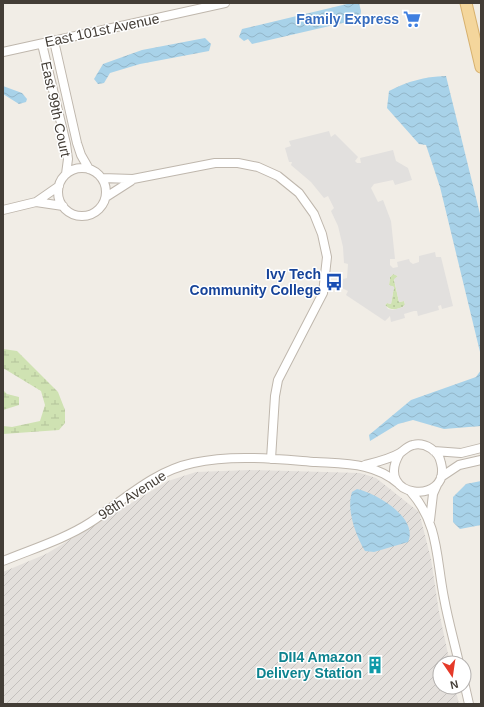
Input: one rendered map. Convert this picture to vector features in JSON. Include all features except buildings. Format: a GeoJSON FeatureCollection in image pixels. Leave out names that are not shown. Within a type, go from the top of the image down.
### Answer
{"type":"FeatureCollection","features":[{"type":"Feature","properties":{"kind":"main road"},"geometry":{"type":"LineString","coordinates":[[466,3],[481,67]]}},
{"type":"Feature","properties":{"kind":"street","name":"East 101st Avenue"},"geometry":{"type":"LineString","coordinates":[[3,52],[225,3]]}},
{"type":"Feature","properties":{"kind":"street","name":"East 99th Court"},"geometry":{"type":"LineString","coordinates":[[54,41],[77,144],[81,155],[90,168]]}},
{"type":"Feature","properties":{"kind":"street","name":"East 99th Court"},"geometry":{"type":"LineString","coordinates":[[42,44],[66,144],[68,159],[66,174]]}},
{"type":"Feature","properties":{"kind":"street"},"geometry":{"type":"LineString","coordinates":[[102,178],[133,179],[215,163],[238,163],[258,167],[278,176],[298,193],[314,214],[322,234],[327,257],[323,293],[278,380],[275,396],[271,459]]}},
{"type":"Feature","properties":{"kind":"street"},"geometry":{"type":"LineString","coordinates":[[81,167],[90,168],[102,178],[106,187],[106,197],[102,206],[95,212],[87,215],[78,215],[69,212],[63,206],[58,193],[59,186],[66,174],[81,167]]}},
{"type":"Feature","properties":{"kind":"street"},"geometry":{"type":"LineString","coordinates":[[106,197],[133,179]]}},
{"type":"Feature","properties":{"kind":"street"},"geometry":{"type":"LineString","coordinates":[[3,210],[36,202],[59,186]]}},
{"type":"Feature","properties":{"kind":"street"},"geometry":{"type":"LineString","coordinates":[[36,202],[63,206]]}},
{"type":"Feature","properties":{"kind":"street","name":"98th Avenue"},"geometry":{"type":"LineString","coordinates":[[365,465],[400,453],[413,445],[420,445],[434,451],[461,453],[481,448]]}},
{"type":"Feature","properties":{"kind":"street"},"geometry":{"type":"LineString","coordinates":[[434,451],[442,463],[439,480],[433,494],[430,521],[437,552],[444,598],[458,655]]}},
{"type":"Feature","properties":{"kind":"street"},"geometry":{"type":"LineString","coordinates":[[399,484],[395,476],[394,468],[395,460],[400,453]]}},
{"type":"Feature","properties":{"kind":"street","name":"98th Avenue"},"geometry":{"type":"LineString","coordinates":[[3,561],[78,529],[158,476],[177,468],[208,460],[271,459],[365,465],[390,476],[411,492]]}},
{"type":"Feature","properties":{"kind":"street"},"geometry":{"type":"LineString","coordinates":[[411,492],[426,492],[459,465],[481,460]]}},
{"type":"Feature","properties":{"kind":"street"},"geometry":{"type":"LineString","coordinates":[[411,492],[430,521]]}},
{"type":"Feature","properties":{"kind":"shaded area"},"geometry":{"type":"Polygon","coordinates":[[[329,131],[331,137],[335,134],[358,157],[355,161],[357,163],[361,163],[360,158],[393,150],[396,161],[408,168],[412,180],[395,185],[393,180],[374,184],[371,188],[378,202],[383,200],[391,221],[395,259],[390,259],[390,265],[393,268],[398,267],[397,262],[409,259],[413,264],[419,262],[419,256],[435,252],[436,257],[441,257],[453,306],[442,309],[441,305],[438,306],[439,310],[418,316],[417,311],[414,311],[404,314],[405,318],[391,322],[390,316],[385,321],[346,295],[348,291],[342,288],[343,279],[347,278],[348,264],[344,263],[343,247],[338,226],[331,211],[334,208],[328,196],[324,198],[311,182],[291,165],[292,162],[289,162],[285,148],[291,146],[289,141],[329,131]],[[393,274],[390,277],[389,285],[394,287],[391,304],[387,303],[385,305],[388,309],[393,310],[403,307],[405,304],[404,301],[399,302],[394,279],[398,276],[393,274]]]}},
{"type":"Feature","properties":{"kind":"shaded area"},"geometry":{"type":"Polygon","coordinates":[[[250,470],[360,473],[376,478],[419,512],[431,559],[439,612],[448,655],[432,655],[432,695],[457,695],[459,704],[3,704],[3,572],[46,554],[168,481],[196,472],[250,470]]]}},
{"type":"Feature","properties":{"kind":"green space"},"geometry":{"type":"Polygon","coordinates":[[[393,274],[398,276],[394,280],[399,302],[404,301],[405,305],[395,309],[385,305],[387,303],[391,304],[394,287],[389,285],[390,277],[393,274]]]}},
{"type":"Feature","properties":{"kind":"green space"},"geometry":{"type":"Polygon","coordinates":[[[3,349],[17,351],[58,392],[65,410],[65,423],[59,430],[3,434],[3,426],[12,427],[40,421],[45,405],[41,391],[3,368],[3,349]]]}},
{"type":"Feature","properties":{"kind":"green space"},"geometry":{"type":"Polygon","coordinates":[[[3,390],[7,394],[19,397],[19,405],[3,410],[3,390]]]}},
{"type":"Feature","properties":{"kind":"water"},"geometry":{"type":"Polygon","coordinates":[[[351,3],[359,3],[361,11],[360,19],[252,44],[248,39],[244,41],[239,37],[242,29],[351,3]]]}},
{"type":"Feature","properties":{"kind":"water"},"geometry":{"type":"Polygon","coordinates":[[[205,38],[211,44],[209,51],[140,64],[110,73],[104,83],[98,84],[94,79],[103,64],[142,50],[205,38]]]}},
{"type":"Feature","properties":{"kind":"water"},"geometry":{"type":"Polygon","coordinates":[[[446,76],[481,218],[481,356],[440,187],[426,145],[419,144],[387,108],[389,91],[416,80],[446,76]]]}},
{"type":"Feature","properties":{"kind":"water"},"geometry":{"type":"Polygon","coordinates":[[[3,86],[22,93],[27,99],[26,102],[19,104],[3,94],[3,86]]]}},
{"type":"Feature","properties":{"kind":"water"},"geometry":{"type":"Polygon","coordinates":[[[481,370],[481,426],[444,429],[413,420],[398,424],[370,441],[369,435],[411,400],[476,377],[481,370]]]}},
{"type":"Feature","properties":{"kind":"water"},"geometry":{"type":"Polygon","coordinates":[[[481,481],[481,525],[460,529],[453,522],[453,497],[466,484],[481,481]]]}},
{"type":"Feature","properties":{"kind":"water"},"geometry":{"type":"Polygon","coordinates":[[[357,489],[365,491],[384,501],[402,516],[410,533],[408,542],[374,552],[365,551],[358,538],[351,515],[350,499],[352,492],[357,489]]]}},
{"type":"Feature","properties":{"kind":"place","name":"Family Express"},"geometry":{"type":"Point","coordinates":[412,19]}},
{"type":"Feature","properties":{"kind":"place","name":"Ivy Tech Community College"},"geometry":{"type":"Point","coordinates":[334,282]}},
{"type":"Feature","properties":{"kind":"place","name":"DII4 Amazon Delivery Station"},"geometry":{"type":"Point","coordinates":[375,665]}}]}
